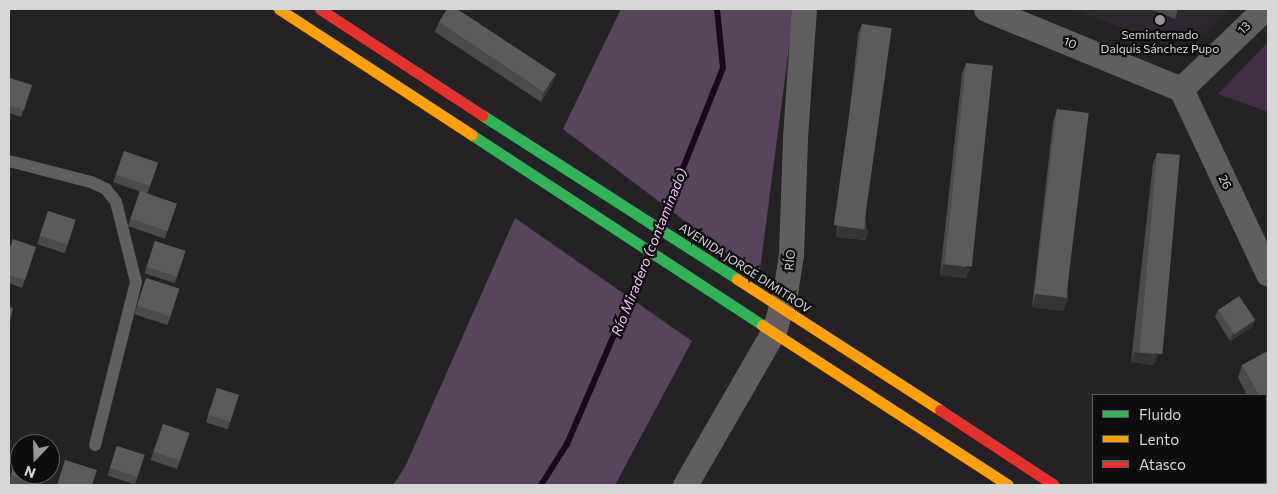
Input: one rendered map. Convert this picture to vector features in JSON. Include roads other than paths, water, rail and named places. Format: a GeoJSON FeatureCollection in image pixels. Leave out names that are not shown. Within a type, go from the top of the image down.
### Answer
{"type":"FeatureCollection","features":[{"type":"Feature","properties":{"kind":"main road","name":"AVENIDA JORGE DIMITROV"},"geometry":{"type":"LineString","coordinates":[[279,9],[668,262],[778,320],[840,344],[1054,485]]}},
{"type":"Feature","properties":{"kind":"main road","name":"AVENIDA JORGE DIMITROV"},"geometry":{"type":"LineString","coordinates":[[320,9],[683,245],[778,320],[1008,485]]}},
{"type":"Feature","properties":{"kind":"street","name":"RÍO"},"geometry":{"type":"LineString","coordinates":[[685,485],[778,320],[791,254],[794,137],[804,9]]}},
{"type":"Feature","properties":{"kind":"street","name":"10"},"geometry":{"type":"LineString","coordinates":[[986,9],[1181,89]]}},
{"type":"Feature","properties":{"kind":"street","name":"13"},"geometry":{"type":"LineString","coordinates":[[1181,89],[1264,9]]}},
{"type":"Feature","properties":{"kind":"street","name":"26"},"geometry":{"type":"LineString","coordinates":[[1181,89],[1268,274]]}},
{"type":"Feature","properties":{"kind":"lane"},"geometry":{"type":"LineString","coordinates":[[9,161],[91,182],[106,189],[116,202],[136,282],[96,445]]}},
{"type":"Feature","properties":{"kind":"waterway","name":"Río Miradero (contaminado)"},"geometry":{"type":"LineString","coordinates":[[661,223],[723,68],[717,9]]}},
{"type":"Feature","properties":{"kind":"waterway","name":"Río Miradero (contaminado)"},"geometry":{"type":"LineString","coordinates":[[541,485],[567,444],[647,258]]}},
{"type":"Feature","properties":{"kind":"place","name":"Seminternado Dalquis Sánchez Pupo"},"geometry":{"type":"Point","coordinates":[1160,20]}}]}
